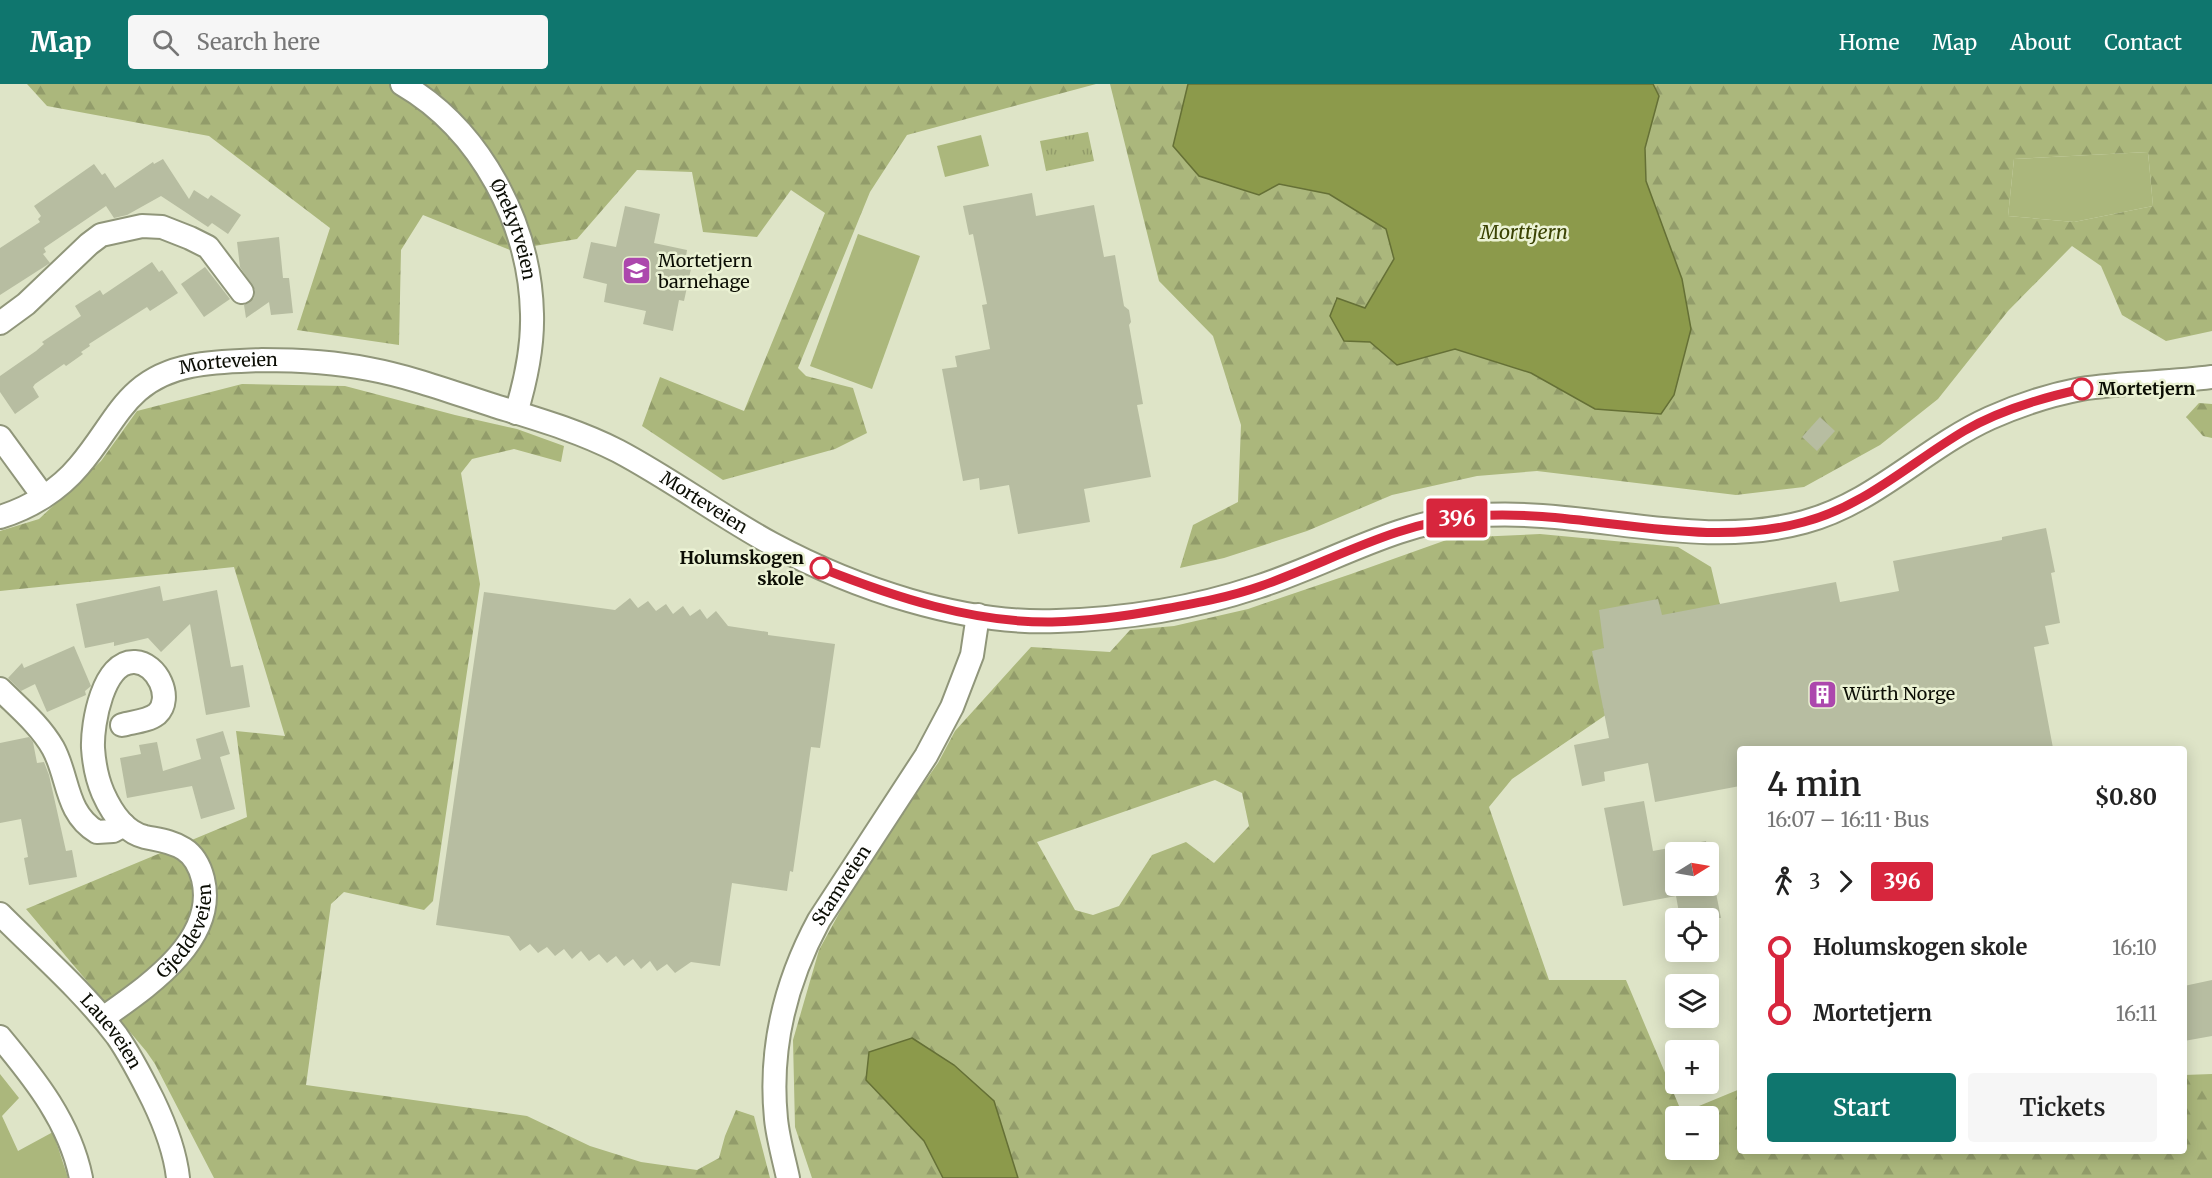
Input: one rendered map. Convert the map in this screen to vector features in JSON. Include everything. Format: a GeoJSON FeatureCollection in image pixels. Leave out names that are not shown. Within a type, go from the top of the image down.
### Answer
{"type":"FeatureCollection","features":[{"type":"Feature","properties":{"kind":"street","name":"Ørekytveien"},"geometry":{"type":"LineString","coordinates":[[402,84],[445,117],[471,144],[497,185],[518,233],[530,283],[532,315],[527,375],[516,413]]}},
{"type":"Feature","properties":{"kind":"street"},"geometry":{"type":"LineString","coordinates":[[0,323],[26,304],[101,235],[142,226],[162,227],[208,248],[242,292]]}},
{"type":"Feature","properties":{"kind":"street","name":"Morteveien"},"geometry":{"type":"LineString","coordinates":[[0,517],[20,510],[74,472],[117,412],[138,390],[162,375],[192,365],[224,361],[280,360],[366,368],[419,381],[567,429],[615,449],[771,543],[819,567],[896,595],[978,615],[1029,621],[1082,620],[1123,616],[1205,601],[1257,587],[1405,528],[1471,516],[1525,516],[1714,533],[1747,532],[1784,527],[1820,518],[1861,500],[1967,429],[2014,408],[2082,389],[2212,377]]}},
{"type":"Feature","properties":{"kind":"street"},"geometry":{"type":"LineString","coordinates":[[3,449],[43,496]]}},
{"type":"Feature","properties":{"kind":"street","name":"Stamveien"},"geometry":{"type":"LineString","coordinates":[[788,1178],[776,1122],[774,1088],[777,1038],[790,986],[806,943],[819,920],[926,756],[952,707],[972,655],[978,615]]}},
{"type":"Feature","properties":{"kind":"street","name":"Gjeddeveien"},"geometry":{"type":"LineString","coordinates":[[103,1018],[160,975],[176,959],[195,932],[204,909],[205,887],[199,866],[193,857],[179,846],[136,834],[124,825],[109,804],[98,779],[93,746],[94,729],[110,676],[126,663],[146,664],[153,670],[162,688],[162,708],[156,715],[122,725]]}},
{"type":"Feature","properties":{"kind":"street"},"geometry":{"type":"LineString","coordinates":[[0,688],[32,720],[50,743],[59,762],[69,799],[81,820],[97,832],[113,831],[124,825]]}},
{"type":"Feature","properties":{"kind":"street","name":"Laueveien"},"geometry":{"type":"LineString","coordinates":[[0,914],[65,976],[103,1018],[132,1060],[159,1114],[174,1153],[178,1178]]}},
{"type":"Feature","properties":{"kind":"street"},"geometry":{"type":"LineString","coordinates":[[0,1037],[50,1103],[70,1143],[81,1178]]}},
{"type":"Feature","properties":{"kind":"green space"},"geometry":{"type":"Polygon","coordinates":[[[27,84],[1096,84],[907,135],[870,192],[798,368],[806,376],[853,388],[867,433],[835,449],[723,480],[642,426],[660,377],[744,411],[825,213],[791,190],[757,237],[703,232],[692,172],[637,170],[577,239],[510,250],[423,215],[401,250],[399,345],[297,330],[330,228],[209,136],[47,106],[27,84]]]}},
{"type":"Feature","properties":{"kind":"green space"},"geometry":{"type":"Polygon","coordinates":[[[1110,84],[1188,84],[1173,146],[1279,184],[1329,194],[1386,229],[1394,259],[1365,309],[1336,298],[1330,316],[1344,341],[1370,342],[1397,365],[1455,349],[1531,373],[1595,409],[1682,279],[1646,181],[1645,148],[1659,96],[1653,84],[2212,84],[2212,331],[2166,341],[2122,315],[2101,266],[2072,246],[2008,311],[1938,399],[1880,445],[1804,487],[1736,495],[1537,471],[1477,476],[1392,495],[1307,531],[1224,558],[1180,568],[1193,525],[1238,502],[1241,425],[1213,336],[1159,281],[1110,84]],[[2148,152],[2014,159],[2008,216],[2074,222],[2153,206],[2148,152]]]}},
{"type":"Feature","properties":{"kind":"green space"},"geometry":{"type":"Polygon","coordinates":[[[1088,132],[1094,161],[1046,171],[1040,141],[1088,132]]]}},
{"type":"Feature","properties":{"kind":"green space"},"geometry":{"type":"Polygon","coordinates":[[[981,135],[989,166],[945,177],[937,146],[981,135]]]}},
{"type":"Feature","properties":{"kind":"green space"},"geometry":{"type":"Polygon","coordinates":[[[2148,152],[2153,206],[2074,222],[2008,216],[2014,159],[2148,152]]]}},
{"type":"Feature","properties":{"kind":"green space"},"geometry":{"type":"Polygon","coordinates":[[[858,234],[920,256],[872,389],[810,366],[858,234]]]}},
{"type":"Feature","properties":{"kind":"green space"},"geometry":{"type":"Polygon","coordinates":[[[242,384],[345,386],[517,429],[564,446],[561,462],[514,449],[472,459],[461,473],[480,584],[433,901],[424,910],[344,892],[331,904],[306,1085],[527,1116],[590,1146],[641,1162],[697,1170],[719,1158],[736,1110],[754,1116],[770,1178],[214,1178],[146,1051],[26,909],[247,817],[236,731],[285,736],[234,567],[0,591],[0,531],[39,519],[101,461],[137,411],[242,384]]]}},
{"type":"Feature","properties":{"kind":"green space"},"geometry":{"type":"Polygon","coordinates":[[[2199,403],[2212,404],[2212,438],[2203,436],[2186,417],[2199,403]]]}},
{"type":"Feature","properties":{"kind":"green space"},"geometry":{"type":"Polygon","coordinates":[[[1540,534],[1678,547],[1711,567],[1725,626],[1714,641],[1512,779],[1489,807],[1549,980],[1626,980],[1665,1073],[1665,1094],[1674,1094],[1679,1106],[1665,1106],[1665,1160],[1719,1160],[1719,1106],[1699,1106],[1737,1090],[1737,1154],[2187,1154],[2187,1075],[2212,1074],[2212,1178],[1018,1178],[994,1101],[866,1080],[924,1141],[943,1178],[812,1178],[795,1127],[793,1040],[819,950],[866,864],[938,763],[955,731],[1031,647],[1110,652],[1130,630],[1174,626],[1248,609],[1452,538],[1540,534]],[[1215,780],[1037,842],[1075,910],[1093,915],[1119,906],[1152,855],[1186,842],[1214,863],[1249,826],[1242,793],[1215,780]]]}},
{"type":"Feature","properties":{"kind":"green space"},"geometry":{"type":"Polygon","coordinates":[[[0,1074],[19,1098],[2,1116],[18,1151],[53,1132],[68,1178],[0,1178],[0,1074]]]}},
{"type":"Feature","properties":{"kind":"water","name":"Morttjern"},"geometry":{"type":"Polygon","coordinates":[[[1188,84],[1653,84],[1659,96],[1645,148],[1646,181],[1682,279],[1691,329],[1674,395],[1661,414],[1595,409],[1531,373],[1455,349],[1397,365],[1370,342],[1344,341],[1330,316],[1337,298],[1365,308],[1394,259],[1386,229],[1329,194],[1279,184],[1259,195],[1199,176],[1173,146],[1188,84]]]}},
{"type":"Feature","properties":{"kind":"water"},"geometry":{"type":"Polygon","coordinates":[[[912,1038],[954,1065],[994,1101],[1018,1178],[943,1178],[924,1141],[866,1080],[869,1052],[912,1038]]]}},
{"type":"Feature","properties":{"kind":"building"},"geometry":{"type":"Polygon","coordinates":[[[163,159],[189,199],[194,190],[208,199],[211,195],[241,215],[228,234],[212,223],[208,227],[161,196],[127,215],[114,218],[106,206],[44,248],[46,252],[43,254],[50,263],[0,295],[0,248],[40,222],[38,219],[41,216],[34,206],[94,164],[102,175],[105,173],[115,188],[153,162],[154,164],[163,159]]]}},
{"type":"Feature","properties":{"kind":"building"},"geometry":{"type":"Polygon","coordinates":[[[1032,193],[1036,216],[1094,205],[1104,257],[1115,255],[1124,306],[1129,310],[1131,322],[1129,325],[1143,404],[1137,405],[1151,477],[1084,489],[1090,522],[1018,534],[1009,485],[980,490],[979,478],[963,481],[942,369],[957,367],[955,356],[990,349],[982,305],[987,304],[973,234],[969,235],[963,206],[1032,193]]]}},
{"type":"Feature","properties":{"kind":"building"},"geometry":{"type":"Polygon","coordinates":[[[625,206],[660,214],[654,243],[687,250],[685,262],[692,264],[684,301],[679,300],[673,331],[643,324],[646,311],[604,302],[607,284],[583,278],[591,242],[616,247],[625,206]]]}},
{"type":"Feature","properties":{"kind":"building"},"geometry":{"type":"Polygon","coordinates":[[[279,237],[283,278],[289,278],[293,313],[271,315],[269,302],[246,318],[244,305],[254,298],[255,290],[240,267],[237,242],[279,237]]]}},
{"type":"Feature","properties":{"kind":"building"},"geometry":{"type":"Polygon","coordinates":[[[152,262],[159,272],[162,270],[178,293],[150,311],[147,307],[89,344],[90,346],[81,352],[83,354],[66,366],[64,364],[35,384],[33,387],[39,397],[15,414],[0,392],[0,376],[36,351],[44,344],[42,342],[81,316],[75,306],[100,290],[103,295],[152,262]]]}},
{"type":"Feature","properties":{"kind":"building"},"geometry":{"type":"Polygon","coordinates":[[[205,267],[230,299],[204,317],[181,284],[205,267]]]}},
{"type":"Feature","properties":{"kind":"building"},"geometry":{"type":"Polygon","coordinates":[[[1820,417],[1835,431],[1817,451],[1802,437],[1820,417]]]}},
{"type":"Feature","properties":{"kind":"building","name":"Würth Norge"},"geometry":{"type":"Polygon","coordinates":[[[2046,528],[2055,572],[2051,573],[2060,623],[2045,626],[2049,644],[2034,647],[2053,746],[1737,746],[1737,787],[1655,802],[1648,763],[1604,772],[1605,781],[1582,786],[1574,745],[1609,738],[1592,651],[1604,648],[1599,610],[1658,599],[1662,615],[1836,582],[1840,602],[1899,591],[1893,561],[2002,540],[2002,537],[2046,528]]]}},
{"type":"Feature","properties":{"kind":"building"},"geometry":{"type":"Polygon","coordinates":[[[160,586],[163,601],[217,590],[231,667],[243,665],[250,707],[206,715],[190,624],[161,652],[148,638],[114,646],[114,642],[85,648],[76,604],[160,586]]]}},
{"type":"Feature","properties":{"kind":"building"},"geometry":{"type":"Polygon","coordinates":[[[484,592],[615,610],[630,598],[638,608],[648,601],[656,611],[666,604],[673,614],[683,606],[690,616],[700,609],[707,619],[716,611],[728,626],[768,632],[768,635],[835,644],[820,748],[811,747],[793,872],[790,871],[787,891],[732,883],[720,966],[691,962],[675,973],[667,964],[657,971],[650,961],[641,969],[633,959],[624,966],[616,956],[607,963],[599,954],[589,961],[581,951],[572,959],[564,949],[555,956],[547,947],[538,953],[530,944],[520,951],[509,936],[436,925],[484,592]]]}},
{"type":"Feature","properties":{"kind":"building"},"geometry":{"type":"Polygon","coordinates":[[[74,646],[91,686],[85,691],[86,695],[47,712],[35,684],[21,691],[8,678],[22,663],[24,668],[74,646]]]}},
{"type":"Feature","properties":{"kind":"building"},"geometry":{"type":"Polygon","coordinates":[[[223,731],[230,754],[220,757],[235,809],[201,819],[192,786],[127,798],[120,758],[141,754],[139,745],[157,742],[163,771],[201,759],[196,739],[223,731]]]}},
{"type":"Feature","properties":{"kind":"building"},"geometry":{"type":"Polygon","coordinates":[[[29,737],[33,742],[37,763],[44,762],[49,775],[66,851],[72,850],[77,877],[29,885],[24,858],[28,857],[21,819],[0,823],[0,743],[29,737]]]}},
{"type":"Feature","properties":{"kind":"building"},"geometry":{"type":"Polygon","coordinates":[[[1644,801],[1653,851],[1665,849],[1665,896],[1676,896],[1623,906],[1604,808],[1644,801]]]}},
{"type":"Feature","properties":{"kind":"building"},"geometry":{"type":"Polygon","coordinates":[[[1676,896],[1717,896],[1719,908],[1678,908],[1676,896]]]}},
{"type":"Feature","properties":{"kind":"building"},"geometry":{"type":"Polygon","coordinates":[[[2212,980],[2212,1036],[2187,1040],[2187,985],[2212,980]]]}},
{"type":"Feature","properties":{"kind":"bus line","name":"396"},"geometry":{"type":"LineString","coordinates":[[821,568],[927,604],[978,615],[1052,622],[1146,612],[1231,595],[1284,578],[1405,528],[1471,516],[1525,516],[1685,532],[1759,531],[1820,518],[1842,509],[1880,488],[1967,429],[2014,408],[2082,389]]}},
{"type":"Feature","properties":{"kind":"place","name":"Mortetjern barnehage"},"geometry":{"type":"Point","coordinates":[637,271]}},
{"type":"Feature","properties":{"kind":"place","name":"Mortetjern"},"geometry":{"type":"Point","coordinates":[2082,389]}},
{"type":"Feature","properties":{"kind":"place","name":"Holumskogen skole"},"geometry":{"type":"Point","coordinates":[821,568]}},
{"type":"Feature","properties":{"kind":"place","name":"Würth Norge"},"geometry":{"type":"Point","coordinates":[1822,694]}}]}
